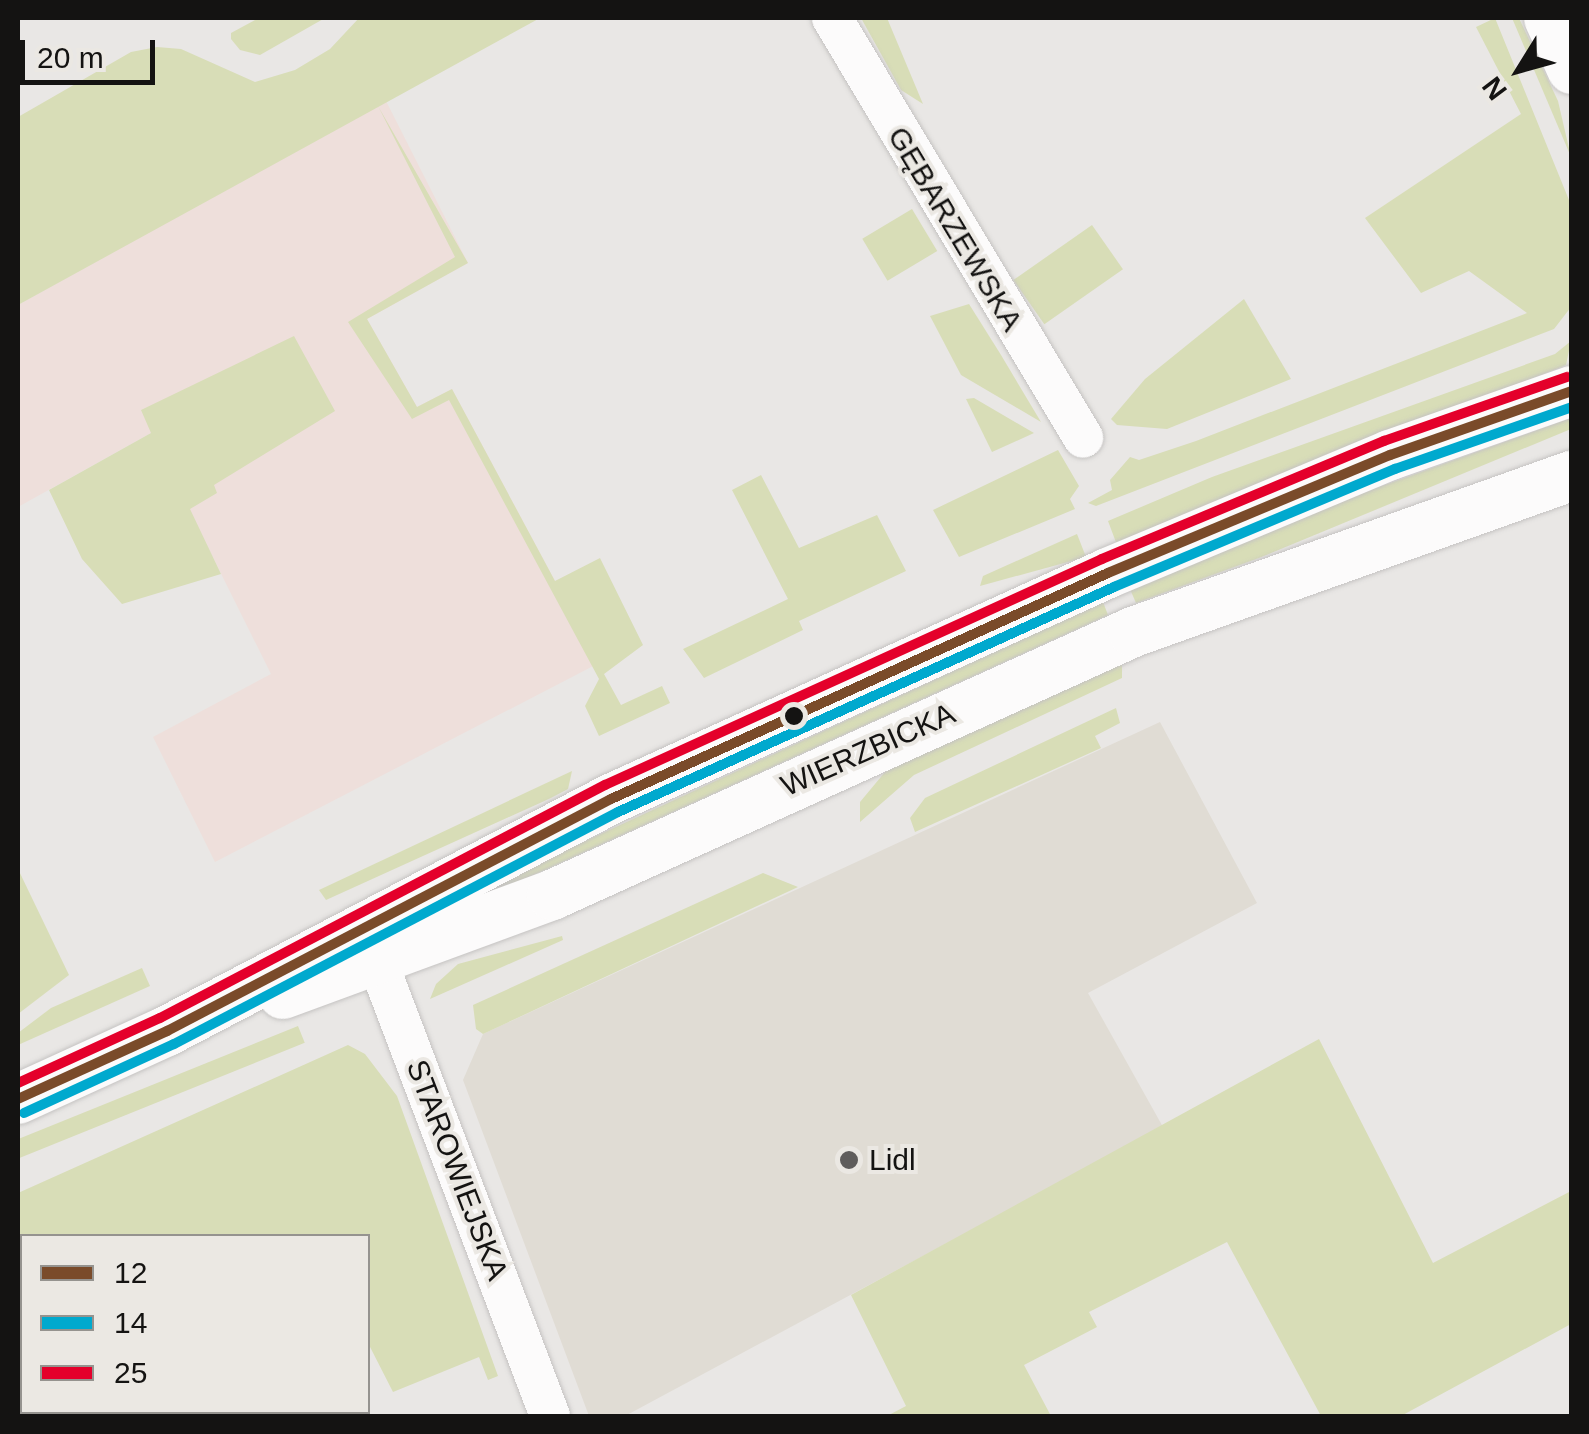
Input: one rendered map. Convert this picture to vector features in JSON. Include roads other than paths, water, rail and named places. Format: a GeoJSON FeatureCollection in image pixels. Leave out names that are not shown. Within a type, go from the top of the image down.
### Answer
{"type":"FeatureCollection","features":[{"type":"Feature","properties":{"kind":"street","name":"GĘBARZEWSKA"},"geometry":{"type":"LineString","coordinates":[[832,18],[1083,438]]}},
{"type":"Feature","properties":{"kind":"street"},"geometry":{"type":"LineString","coordinates":[[1551,18],[1572,48]]}},
{"type":"Feature","properties":{"kind":"street"},"geometry":{"type":"LineString","coordinates":[[1551,18],[1572,69]]}},
{"type":"Feature","properties":{"kind":"street","name":"WIERZBICKA"},"geometry":{"type":"LineString","coordinates":[[18,1098],[370,942],[612,799],[1108,572],[1390,455],[1572,391]]}},
{"type":"Feature","properties":{"kind":"street","name":"WIERZBICKA"},"geometry":{"type":"LineString","coordinates":[[370,942],[552,896],[1133,632],[1572,476]]}},
{"type":"Feature","properties":{"kind":"street","name":"STAROWIEJSKA"},"geometry":{"type":"LineString","coordinates":[[370,942],[550,1416]]}},
{"type":"Feature","properties":{"kind":"place","name":"Lidl"},"geometry":{"type":"Point","coordinates":[849,1160]}}]}
